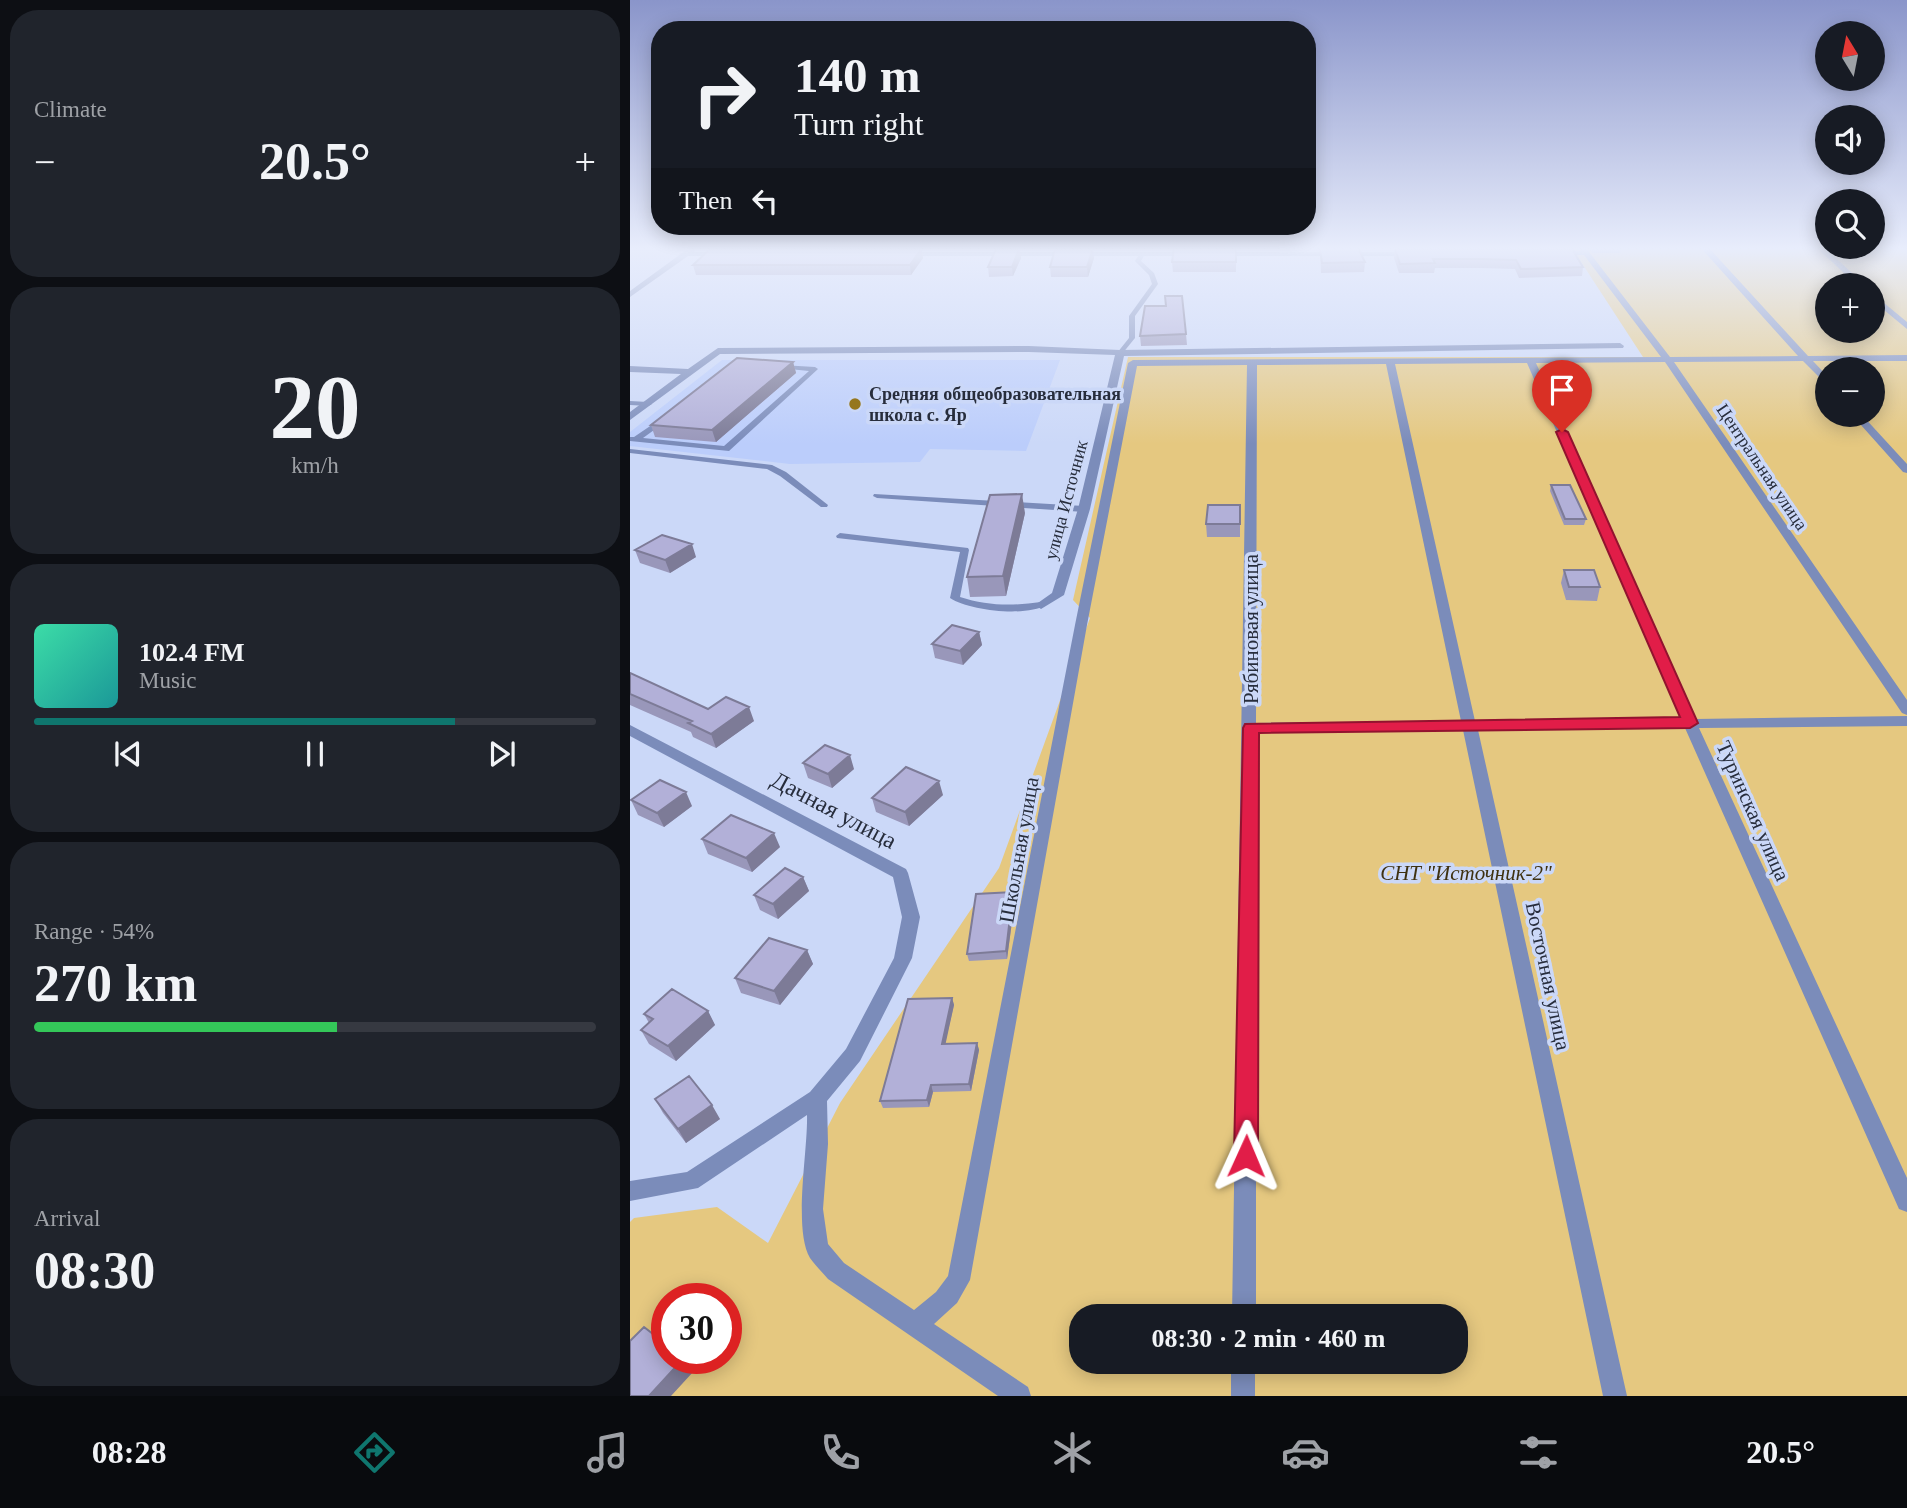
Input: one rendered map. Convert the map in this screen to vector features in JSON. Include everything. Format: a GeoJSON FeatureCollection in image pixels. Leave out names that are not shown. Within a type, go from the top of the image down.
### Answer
{"type":"FeatureCollection","features":[{"type":"Feature","properties":{"kind":"street","name":"Центральная улица"},"geometry":{"type":"LineString","coordinates":[[1632,313],[1667,359],[1907,710]]}},
{"type":"Feature","properties":{"kind":"street"},"geometry":{"type":"LineString","coordinates":[[1764,313],[1815,369]]}},
{"type":"Feature","properties":{"kind":"street"},"geometry":{"type":"LineString","coordinates":[[1892,313],[1907,326]]}},
{"type":"Feature","properties":{"kind":"street"},"geometry":{"type":"LineString","coordinates":[[1127,358],[1620,346]]}},
{"type":"Feature","properties":{"kind":"street"},"geometry":{"type":"LineString","coordinates":[[630,417],[718,351],[1029,349],[1127,358],[1252,362],[1907,358]]}},
{"type":"Feature","properties":{"kind":"street","name":"улица Источник"},"geometry":{"type":"LineString","coordinates":[[1041,605],[1058,595],[1127,358]]}},
{"type":"Feature","properties":{"kind":"street","name":"Школьная улица"},"geometry":{"type":"LineString","coordinates":[[912,1325],[939,1308],[959,1280],[1081,625],[1127,358]]}},
{"type":"Feature","properties":{"kind":"street","name":"Туринская улица"},"geometry":{"type":"LineString","coordinates":[[1530,360],[1690,723],[1907,1202]]}},
{"type":"Feature","properties":{"kind":"street","name":"Восточная улица"},"geometry":{"type":"LineString","coordinates":[[1390,361],[1615,1396]]}},
{"type":"Feature","properties":{"kind":"street","name":"Рябиновая улица"},"geometry":{"type":"LineString","coordinates":[[1244,1304],[1252,362]]}},
{"type":"Feature","properties":{"kind":"street"},"geometry":{"type":"LineString","coordinates":[[630,369],[691,372]]}},
{"type":"Feature","properties":{"kind":"street"},"geometry":{"type":"LineString","coordinates":[[1868,427],[1907,471]]}},
{"type":"Feature","properties":{"kind":"street"},"geometry":{"type":"LineString","coordinates":[[1251,728],[1907,720]]}},
{"type":"Feature","properties":{"kind":"street","name":"Дачная улица"},"geometry":{"type":"LineString","coordinates":[[630,730],[900,873],[911,916],[903,958],[853,1055],[817,1098],[691,1181],[630,1191]]}},
{"type":"Feature","properties":{"kind":"street"},"geometry":{"type":"LineString","coordinates":[[817,1098],[818,1144],[812,1209],[818,1250],[836,1271],[1018,1396]]}},
{"type":"Feature","properties":{"kind":"street"},"geometry":{"type":"LineString","coordinates":[[1243,1374],[1243,1396]]}},
{"type":"Feature","properties":{"kind":"lane"},"geometry":{"type":"LineString","coordinates":[[1127,358],[1134,313]]}},
{"type":"Feature","properties":{"kind":"lane"},"geometry":{"type":"LineString","coordinates":[[632,440],[726,449],[815,369],[775,367]]}},
{"type":"Feature","properties":{"kind":"lane"},"geometry":{"type":"LineString","coordinates":[[630,403],[648,404]]}},
{"type":"Feature","properties":{"kind":"lane"},"geometry":{"type":"LineString","coordinates":[[632,440],[665,417]]}},
{"type":"Feature","properties":{"kind":"lane"},"geometry":{"type":"LineString","coordinates":[[630,451],[769,467],[783,474],[824,505]]}},
{"type":"Feature","properties":{"kind":"lane"},"geometry":{"type":"LineString","coordinates":[[877,496],[1084,509]]}},
{"type":"Feature","properties":{"kind":"lane"},"geometry":{"type":"LineString","coordinates":[[840,536],[965,550],[955,598],[978,607],[1010,610],[1041,605]]}},
{"type":"Feature","properties":{"kind":"shaded area","name":"Средняя общеобразовательная школа с. Яр"},"geometry":{"type":"Polygon","coordinates":[[[722,360],[1060,360],[1026,451],[930,449],[920,462],[790,464],[630,446],[630,432],[722,360]]]}},
{"type":"Feature","properties":{"kind":"green space","name":"СНТ \"Источник-2\""},"geometry":{"type":"Polygon","coordinates":[[[1614,313],[1815,313],[1815,343],[1885,343],[1885,313],[1907,313],[1907,1396],[630,1396],[630,1222],[634,1218],[717,1207],[768,1243],[840,1103],[999,868],[1090,618],[1073,600],[1128,357],[1643,357],[1614,313]]]}},
{"type":"Feature","properties":{"kind":"building"},"geometry":{"type":"Polygon","coordinates":[[[1144,313],[1184,313],[1186,334],[1140,336],[1144,313]]]}},
{"type":"Feature","properties":{"kind":"building"},"geometry":{"type":"Polygon","coordinates":[[[737,358],[793,362],[712,430],[651,425],[737,358]]]}},
{"type":"Feature","properties":{"kind":"building"},"geometry":{"type":"Polygon","coordinates":[[[1551,485],[1570,485],[1586,519],[1565,519],[1551,485]]]}},
{"type":"Feature","properties":{"kind":"building"},"geometry":{"type":"Polygon","coordinates":[[[1022,494],[1003,576],[967,577],[990,495],[1022,494]]]}},
{"type":"Feature","properties":{"kind":"building"},"geometry":{"type":"Polygon","coordinates":[[[1208,505],[1240,505],[1240,524],[1206,524],[1208,505]]]}},
{"type":"Feature","properties":{"kind":"building"},"geometry":{"type":"Polygon","coordinates":[[[662,535],[692,544],[665,560],[635,550],[662,535]]]}},
{"type":"Feature","properties":{"kind":"building"},"geometry":{"type":"Polygon","coordinates":[[[1564,570],[1594,570],[1600,587],[1569,587],[1564,570]]]}},
{"type":"Feature","properties":{"kind":"building"},"geometry":{"type":"Polygon","coordinates":[[[952,625],[979,632],[960,651],[932,644],[952,625]]]}},
{"type":"Feature","properties":{"kind":"building"},"geometry":{"type":"Polygon","coordinates":[[[630,673],[708,709],[726,697],[749,707],[711,734],[688,723],[692,721],[630,694],[630,673]]]}},
{"type":"Feature","properties":{"kind":"building"},"geometry":{"type":"Polygon","coordinates":[[[825,745],[850,755],[828,774],[803,763],[825,745]]]}},
{"type":"Feature","properties":{"kind":"building"},"geometry":{"type":"Polygon","coordinates":[[[906,767],[939,781],[905,812],[872,798],[906,767]]]}},
{"type":"Feature","properties":{"kind":"building"},"geometry":{"type":"Polygon","coordinates":[[[660,780],[686,792],[657,813],[631,800],[660,780]]]}},
{"type":"Feature","properties":{"kind":"building"},"geometry":{"type":"Polygon","coordinates":[[[731,815],[774,833],[746,858],[702,839],[731,815]]]}},
{"type":"Feature","properties":{"kind":"building"},"geometry":{"type":"Polygon","coordinates":[[[785,868],[803,877],[773,904],[754,895],[785,868]]]}},
{"type":"Feature","properties":{"kind":"building"},"geometry":{"type":"Polygon","coordinates":[[[1013,892],[1006,951],[967,954],[976,894],[1013,892]]]}},
{"type":"Feature","properties":{"kind":"building"},"geometry":{"type":"Polygon","coordinates":[[[769,938],[807,950],[774,991],[735,978],[769,938]]]}},
{"type":"Feature","properties":{"kind":"building"},"geometry":{"type":"Polygon","coordinates":[[[672,989],[708,1011],[668,1046],[641,1030],[653,1019],[644,1014],[672,989]]]}},
{"type":"Feature","properties":{"kind":"building"},"geometry":{"type":"Polygon","coordinates":[[[952,998],[942,1044],[977,1043],[969,1084],[931,1085],[927,1100],[880,1101],[908,999],[952,998]]]}},
{"type":"Feature","properties":{"kind":"building"},"geometry":{"type":"Polygon","coordinates":[[[689,1076],[712,1105],[678,1129],[655,1099],[689,1076]]]}},
{"type":"Feature","properties":{"kind":"building"},"geometry":{"type":"Polygon","coordinates":[[[644,1327],[651,1332],[651,1374],[669,1374],[649,1396],[630,1396],[630,1341],[644,1327]]]}},
{"type":"Feature","properties":{"kind":"place","name":"Средняя общеобразовательная школа с. Яр"},"geometry":{"type":"Point","coordinates":[855,404]}},
{"type":"Feature","properties":{"kind":"route"},"geometry":{"type":"LineString","coordinates":[[1246,1156],[1251,728],[1690,723],[1562,432]]}}]}
